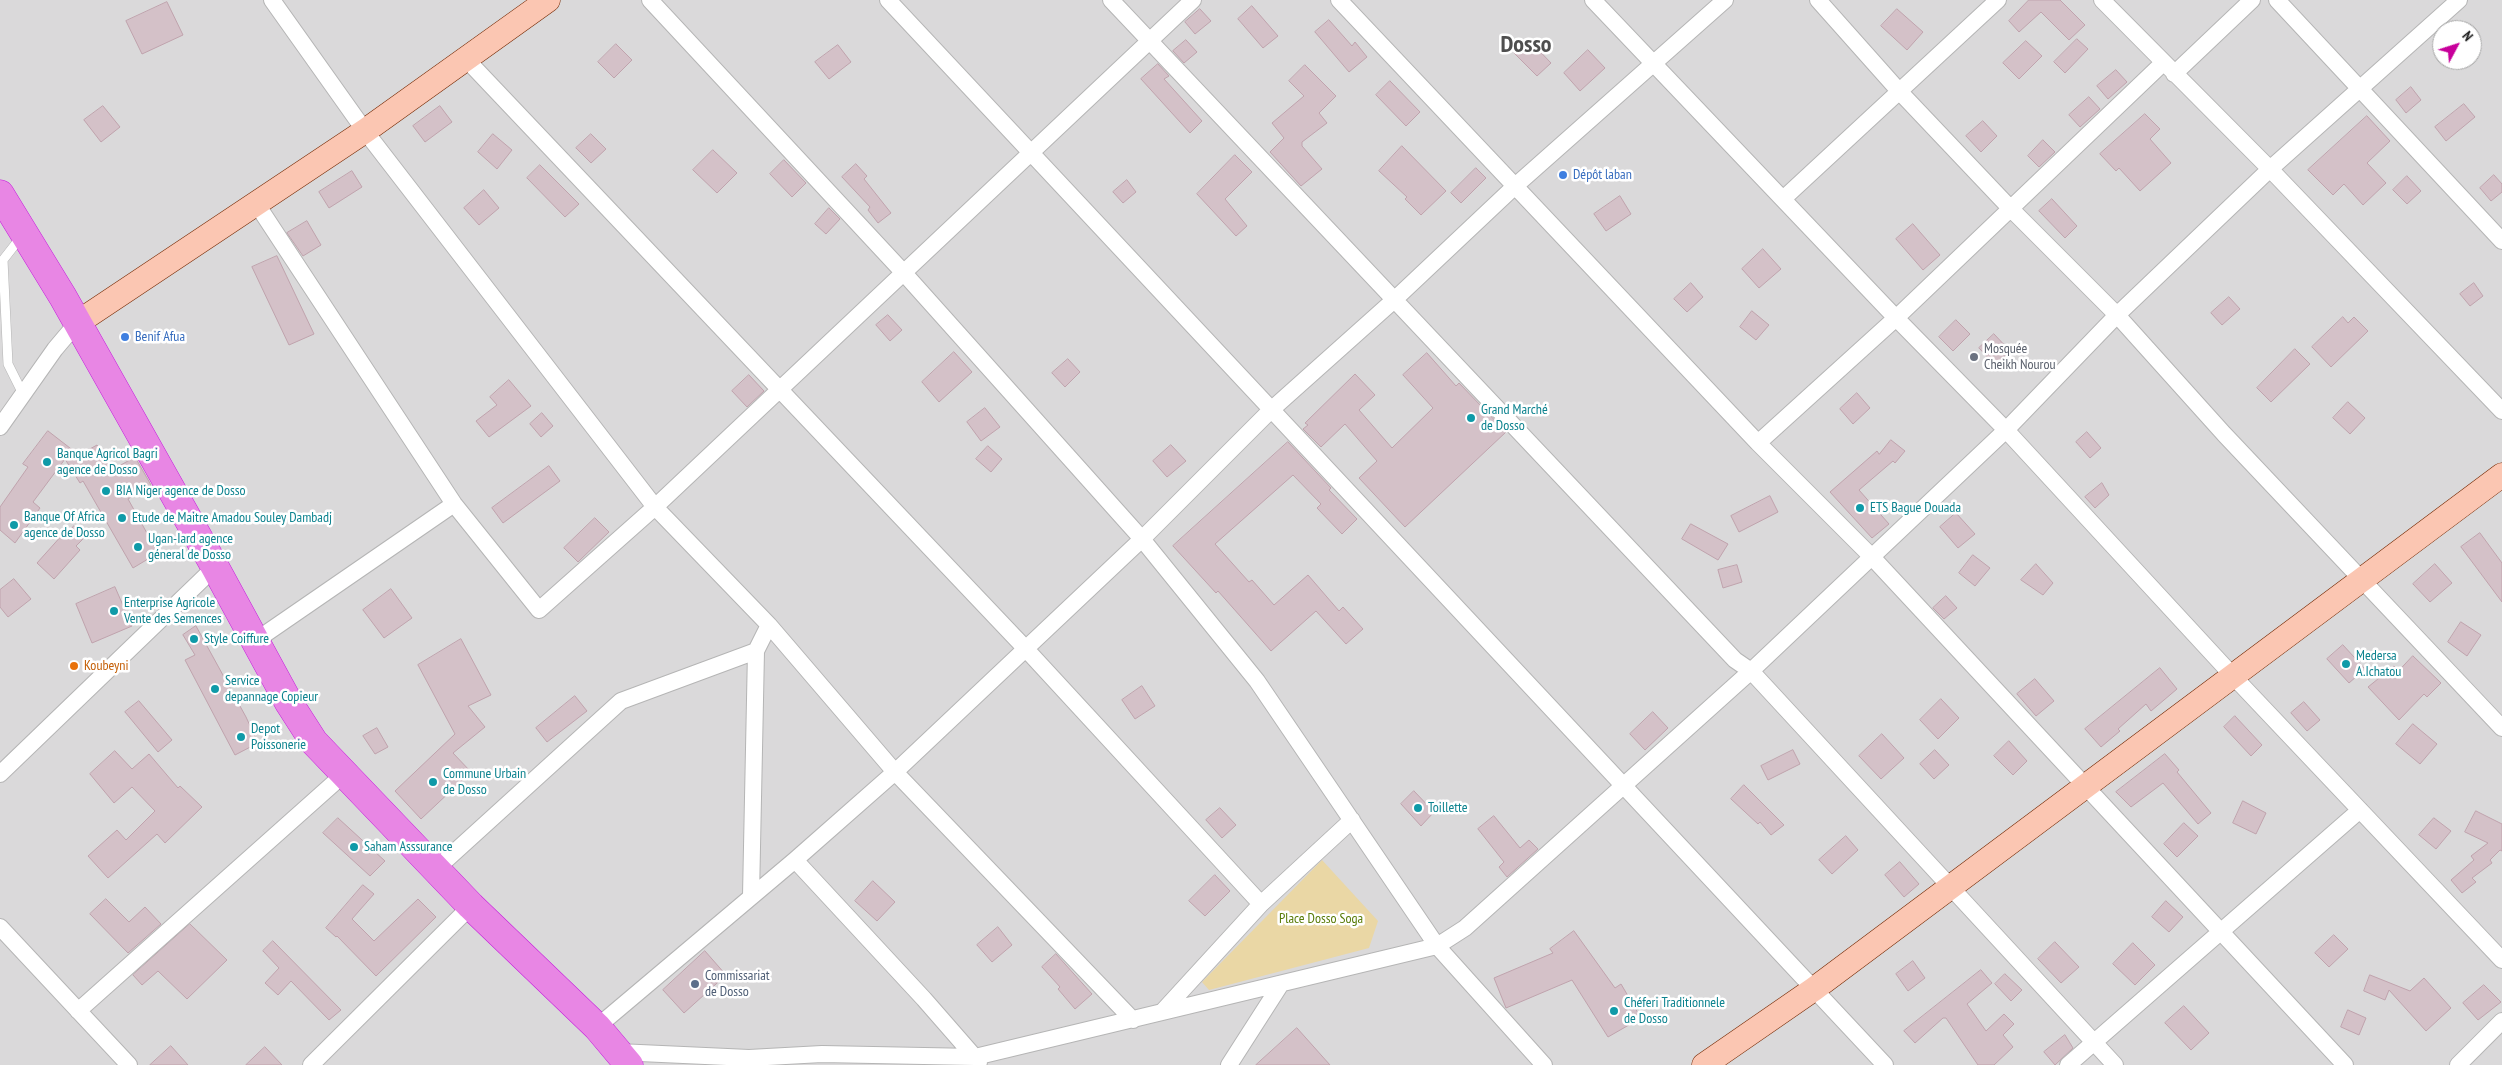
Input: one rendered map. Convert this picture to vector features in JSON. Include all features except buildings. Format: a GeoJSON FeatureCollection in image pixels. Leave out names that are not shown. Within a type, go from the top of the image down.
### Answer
{"type":"FeatureCollection","features":[{"type":"Feature","properties":{"kind":"highway"},"geometry":{"type":"LineString","coordinates":[[0,194],[25,233],[216,567],[289,703],[314,742],[471,906],[598,1027],[624,1058]]}},
{"type":"Feature","properties":{"kind":"street"},"geometry":{"type":"LineString","coordinates":[[272,0],[365,131],[655,507],[769,624],[895,772],[1133,1020]]}},
{"type":"Feature","properties":{"kind":"street"},"geometry":{"type":"LineString","coordinates":[[0,427],[55,348],[77,324],[365,131],[548,0]]}},
{"type":"Feature","properties":{"kind":"street"},"geometry":{"type":"LineString","coordinates":[[650,0],[903,272],[1142,539],[1257,681],[1437,946],[1544,1065]]}},
{"type":"Feature","properties":{"kind":"street"},"geometry":{"type":"LineString","coordinates":[[888,0],[1885,1065]]}},
{"type":"Feature","properties":{"kind":"street"},"geometry":{"type":"LineString","coordinates":[[1111,0],[1393,301],[1735,660],[1751,671],[2115,1065]]}},
{"type":"Feature","properties":{"kind":"street"},"geometry":{"type":"LineString","coordinates":[[256,203],[454,504],[539,610],[655,507],[1194,0]]}},
{"type":"Feature","properties":{"kind":"street"},"geometry":{"type":"LineString","coordinates":[[1339,0],[1514,187],[1870,556],[2345,1065]]}},
{"type":"Feature","properties":{"kind":"street"},"geometry":{"type":"LineString","coordinates":[[1593,0],[1896,318],[2006,430],[2233,676],[2502,960]]}},
{"type":"Feature","properties":{"kind":"street"},"geometry":{"type":"LineString","coordinates":[[598,1027],[796,860],[895,772],[1142,539],[1271,410],[1393,301],[1514,187],[1654,65],[1725,0]]}},
{"type":"Feature","properties":{"kind":"street"},"geometry":{"type":"LineString","coordinates":[[1818,0],[1899,91],[2010,208],[2117,315],[2224,434],[2502,728]]}},
{"type":"Feature","properties":{"kind":"street"},"geometry":{"type":"LineString","coordinates":[[1783,199],[1998,0]]}},
{"type":"Feature","properties":{"kind":"street"},"geometry":{"type":"LineString","coordinates":[[2102,0],[2270,169],[2502,411]]}},
{"type":"Feature","properties":{"kind":"street"},"geometry":{"type":"LineString","coordinates":[[1758,442],[1896,318],[2010,208],[2168,68],[2252,0]]}},
{"type":"Feature","properties":{"kind":"street"},"geometry":{"type":"LineString","coordinates":[[2277,0],[2502,241]]}},
{"type":"Feature","properties":{"kind":"street"},"geometry":{"type":"LineString","coordinates":[[624,1058],[747,1062],[822,1054],[978,1061],[1163,1011],[1437,946],[1465,928],[1751,671],[1870,556],[2006,430],[2117,315],[2270,169],[2459,0]]}},
{"type":"Feature","properties":{"kind":"street"},"geometry":{"type":"LineString","coordinates":[[466,59],[1025,648],[1260,904]]}},
{"type":"Feature","properties":{"kind":"street"},"geometry":{"type":"LineString","coordinates":[[1704,1065],[1814,989],[2085,788],[2361,578],[2502,475]]}},
{"type":"Feature","properties":{"kind":"street"},"geometry":{"type":"LineString","coordinates":[[255,641],[454,504]]}},
{"type":"Feature","properties":{"kind":"street"},"geometry":{"type":"LineString","coordinates":[[0,774],[216,567]]}},
{"type":"Feature","properties":{"kind":"street"},"geometry":{"type":"LineString","coordinates":[[752,896],[756,651],[769,624]]}},
{"type":"Feature","properties":{"kind":"street"},"geometry":{"type":"LineString","coordinates":[[436,869],[620,701],[756,651]]}},
{"type":"Feature","properties":{"kind":"street"},"geometry":{"type":"LineString","coordinates":[[78,1011],[344,775]]}},
{"type":"Feature","properties":{"kind":"street"},"geometry":{"type":"LineString","coordinates":[[2068,1065],[2093,1041],[2360,810]]}},
{"type":"Feature","properties":{"kind":"street"},"geometry":{"type":"LineString","coordinates":[[1163,1011],[1260,904],[1352,820]]}},
{"type":"Feature","properties":{"kind":"street"},"geometry":{"type":"LineString","coordinates":[[796,860],[978,1061]]}},
{"type":"Feature","properties":{"kind":"street"},"geometry":{"type":"LineString","coordinates":[[311,1065],[471,906]]}},
{"type":"Feature","properties":{"kind":"street"},"geometry":{"type":"LineString","coordinates":[[0,927],[129,1065]]}},
{"type":"Feature","properties":{"kind":"street"},"geometry":{"type":"LineString","coordinates":[[1229,1065],[1281,984]]}},
{"type":"Feature","properties":{"kind":"street"},"geometry":{"type":"LineString","coordinates":[[2458,1065],[2502,1021]]}},
{"type":"Feature","properties":{"kind":"lane"},"geometry":{"type":"LineString","coordinates":[[23,394],[8,364],[3,260],[25,233]]}},
{"type":"Feature","properties":{"kind":"shaded area"},"geometry":{"type":"Polygon","coordinates":[[[0,0],[2502,0],[2502,1065],[0,1065],[0,0]]]}},
{"type":"Feature","properties":{"kind":"green space","name":"Place Dosso Soga"},"geometry":{"type":"Polygon","coordinates":[[[1322,860],[1378,921],[1369,948],[1209,990],[1202,982],[1322,860]]]}},
{"type":"Feature","properties":{"kind":"place","name":"Dépôt laban"},"geometry":{"type":"Point","coordinates":[1563,175]}},
{"type":"Feature","properties":{"kind":"place","name":"Benif Afua"},"geometry":{"type":"Point","coordinates":[125,337]}},
{"type":"Feature","properties":{"kind":"place","name":"Mosquée Cheikh Nourou"},"geometry":{"type":"Point","coordinates":[1974,357]}},
{"type":"Feature","properties":{"kind":"place","name":"Grand Marché de Dosso"},"geometry":{"type":"Point","coordinates":[1471,418]}},
{"type":"Feature","properties":{"kind":"place","name":"Banque Agricol Bagri agence de Dosso"},"geometry":{"type":"Point","coordinates":[47,462]}},
{"type":"Feature","properties":{"kind":"place","name":"BIA Niger agence de Dosso"},"geometry":{"type":"Point","coordinates":[106,491]}},
{"type":"Feature","properties":{"kind":"place","name":"ETS Bague Douada"},"geometry":{"type":"Point","coordinates":[1860,508]}},
{"type":"Feature","properties":{"kind":"place","name":"Etude de Maitre Amadou Souley Dambadj"},"geometry":{"type":"Point","coordinates":[122,518]}},
{"type":"Feature","properties":{"kind":"place","name":"Banque Of Africa agence de Dosso"},"geometry":{"type":"Point","coordinates":[14,525]}},
{"type":"Feature","properties":{"kind":"place","name":"Ugan-Iard agence géneral de Dosso"},"geometry":{"type":"Point","coordinates":[138,547]}},
{"type":"Feature","properties":{"kind":"place","name":"Enterprise Agricole Vente des Semences"},"geometry":{"type":"Point","coordinates":[114,611]}},
{"type":"Feature","properties":{"kind":"place","name":"Style Coiffure"},"geometry":{"type":"Point","coordinates":[194,639]}},
{"type":"Feature","properties":{"kind":"place","name":"Medersa A.Ichatou"},"geometry":{"type":"Point","coordinates":[2346,664]}},
{"type":"Feature","properties":{"kind":"place","name":"Koubeyni"},"geometry":{"type":"Point","coordinates":[74,666]}},
{"type":"Feature","properties":{"kind":"place","name":"Service depannage Copieur"},"geometry":{"type":"Point","coordinates":[215,689]}},
{"type":"Feature","properties":{"kind":"place","name":"Depot Poissonerie"},"geometry":{"type":"Point","coordinates":[241,737]}},
{"type":"Feature","properties":{"kind":"place","name":"Commune Urbain de Dosso"},"geometry":{"type":"Point","coordinates":[433,782]}},
{"type":"Feature","properties":{"kind":"place","name":"Toillette"},"geometry":{"type":"Point","coordinates":[1418,808]}},
{"type":"Feature","properties":{"kind":"place","name":"Saham Asssurance"},"geometry":{"type":"Point","coordinates":[354,847]}},
{"type":"Feature","properties":{"kind":"place","name":"Commissariat de Dosso"},"geometry":{"type":"Point","coordinates":[695,984]}},
{"type":"Feature","properties":{"kind":"place","name":"Chéferi Traditionnele de Dosso"},"geometry":{"type":"Point","coordinates":[1614,1011]}},
{"type":"Feature","properties":{"kind":"district","name":"Dosso"},"geometry":{"type":"Point","coordinates":[1526,45]}}]}
